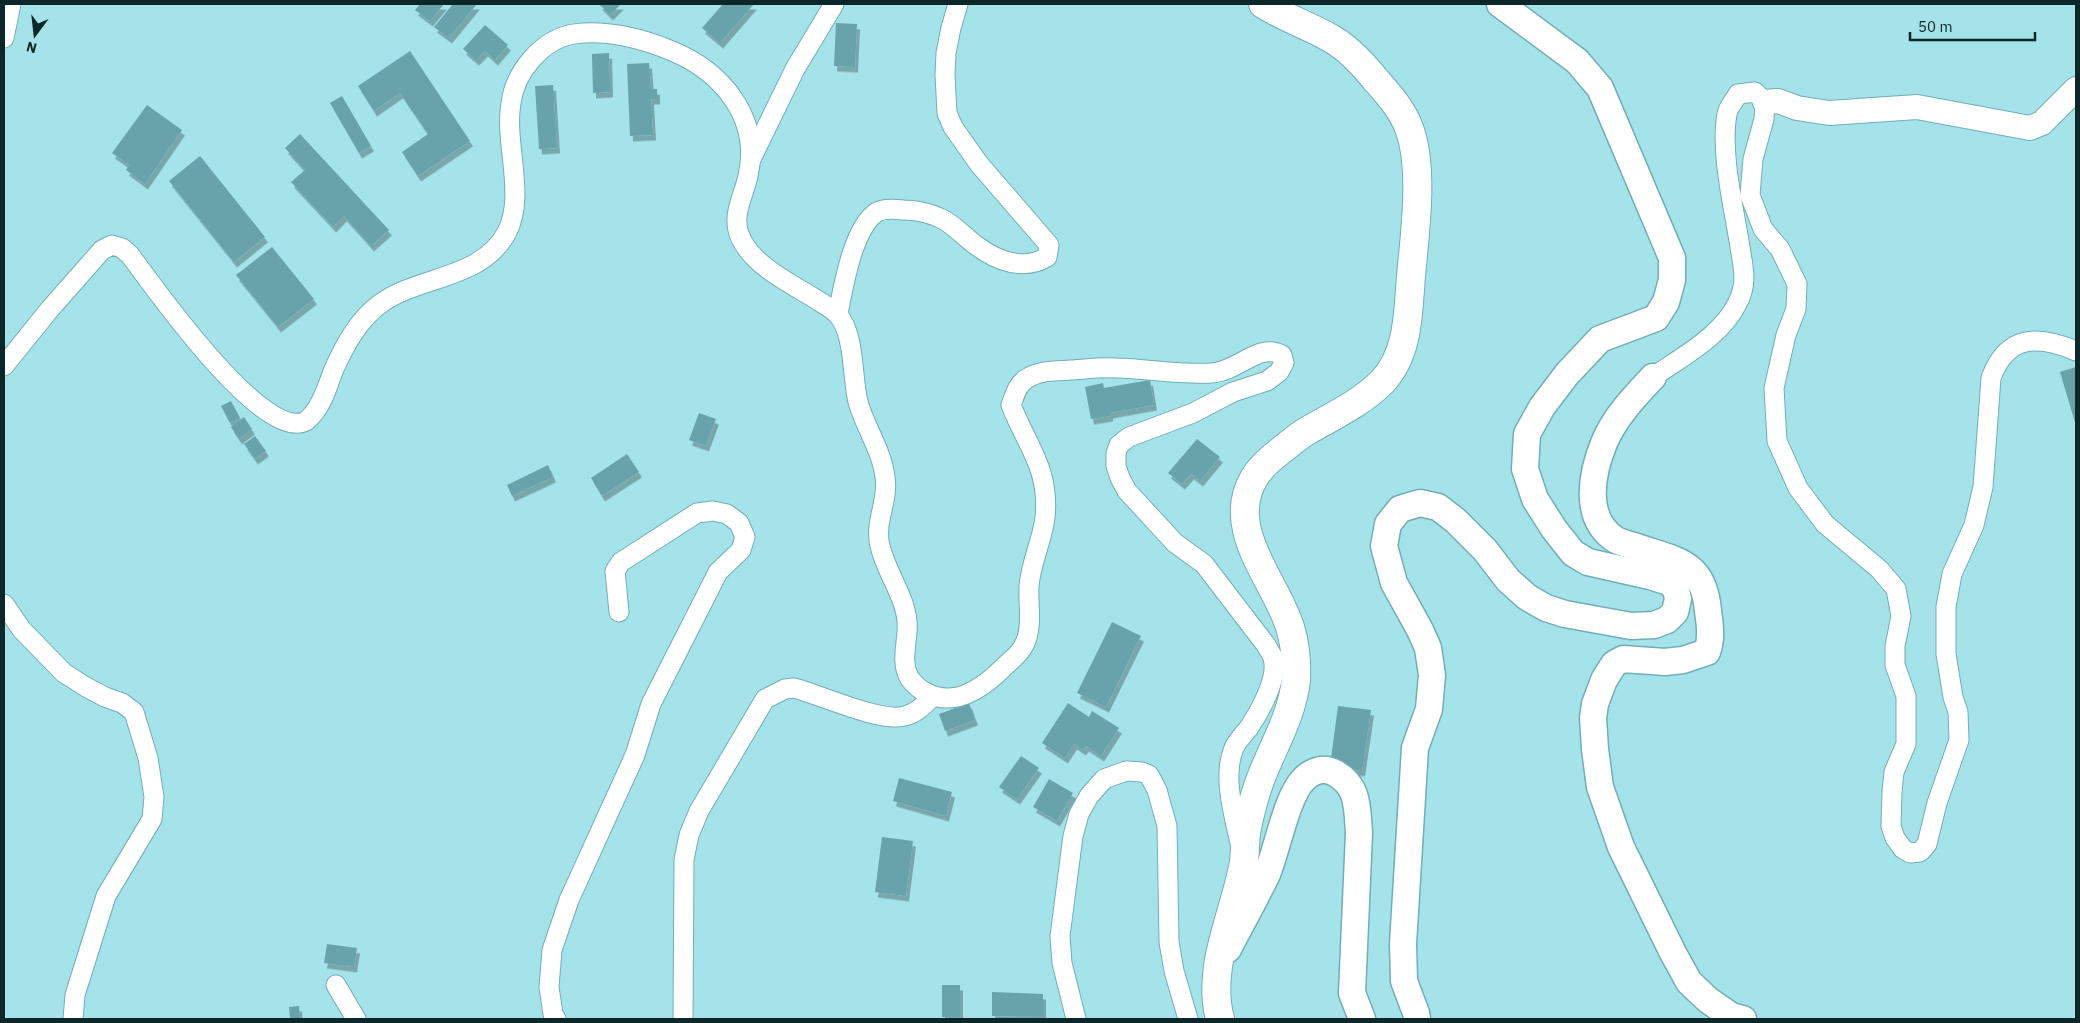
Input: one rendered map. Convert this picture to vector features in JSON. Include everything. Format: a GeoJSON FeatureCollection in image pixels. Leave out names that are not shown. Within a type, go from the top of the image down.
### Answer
{"type":"FeatureCollection","features":[{"type":"Feature","properties":{"kind":"highway"},"geometry":{"type":"LineString","coordinates":[[1220,1019],[1217,1007],[1217,971],[1244,862],[1246,833],[1257,791],[1266,764],[1278,743],[1296,682],[1296,651],[1290,627],[1277,595],[1254,554],[1246,527],[1246,500],[1254,478],[1271,458],[1304,433],[1364,398],[1382,381],[1394,366],[1403,348],[1406,327],[1416,206],[1414,146],[1408,126],[1393,99],[1358,59],[1332,39],[1263,4]]}},
{"type":"Feature","properties":{"kind":"main road"},"geometry":{"type":"LineString","coordinates":[[1417,1019],[1404,981],[1403,944],[1416,748],[1429,708],[1432,675],[1428,648],[1394,583],[1384,546],[1388,524],[1400,509],[1420,503],[1438,507],[1456,521],[1485,550],[1508,580],[1527,597],[1546,608],[1565,614],[1631,626],[1654,625],[1667,620],[1675,612],[1678,599],[1676,589],[1669,582],[1588,562],[1573,553],[1554,529],[1535,499],[1525,469],[1527,434],[1542,406],[1566,374],[1600,339],[1656,318],[1666,302],[1672,280],[1672,258],[1600,88],[1590,73],[1577,61],[1500,4]]}},
{"type":"Feature","properties":{"kind":"main road"},"geometry":{"type":"LineString","coordinates":[[1653,377],[1620,416],[1604,443],[1593,484],[1593,512],[1602,528],[1616,540],[1684,563],[1695,571],[1707,594],[1710,644],[1707,652],[1683,660],[1665,662],[1623,659],[1614,664],[1604,680],[1595,704],[1593,718],[1599,777],[1610,818],[1621,847],[1673,953],[1690,982],[1708,1000],[1731,1016],[1743,1019]]}},
{"type":"Feature","properties":{"kind":"main road"},"geometry":{"type":"LineString","coordinates":[[1217,971],[1267,873],[1293,794],[1304,779],[1317,770],[1331,770],[1345,778],[1354,792],[1358,811],[1360,833],[1352,993],[1362,1019]]}},
{"type":"Feature","properties":{"kind":"street"},"geometry":{"type":"LineString","coordinates":[[4,38],[11,4]]}},
{"type":"Feature","properties":{"kind":"street"},"geometry":{"type":"LineString","coordinates":[[751,160],[795,69],[834,4]]}},
{"type":"Feature","properties":{"kind":"street"},"geometry":{"type":"LineString","coordinates":[[838,314],[847,270],[856,244],[866,223],[877,212],[891,209],[910,210],[941,218],[977,246],[1014,264],[1031,264],[1047,257],[1049,245],[979,164],[953,127],[947,112],[944,75],[946,53],[958,4]]}},
{"type":"Feature","properties":{"kind":"street"},"geometry":{"type":"LineString","coordinates":[[4,366],[50,309],[102,250],[112,245],[122,248],[130,255],[175,314],[239,389],[281,420],[295,423],[306,421],[318,408],[337,363],[365,316],[401,291],[474,266],[503,240],[512,221],[514,204],[510,125],[511,102],[517,82],[530,60],[548,44],[572,34],[599,34],[634,38],[674,52],[705,70],[726,88],[741,109],[748,133],[751,160],[749,175],[738,207],[736,228],[744,244],[758,260],[838,314],[846,328],[860,408],[886,481],[878,526],[879,542],[893,583],[903,601],[907,618],[905,665],[909,678],[920,689],[933,696],[945,699],[957,698],[973,692],[990,681],[1018,654],[1027,641],[1030,576],[1044,524],[1046,496],[1041,469],[1012,405],[1016,389],[1026,379],[1045,371],[1115,368],[1186,374],[1215,373],[1239,365],[1260,352],[1274,350],[1282,355],[1284,363],[1279,372],[1267,381],[1233,392],[1193,413],[1129,437],[1119,445],[1116,454],[1116,466],[1127,491],[1175,543],[1204,564],[1266,644],[1273,658],[1274,672],[1270,685],[1249,728],[1234,747],[1230,765],[1234,815],[1244,862]]}},
{"type":"Feature","properties":{"kind":"street"},"geometry":{"type":"LineString","coordinates":[[1765,102],[1778,101],[1797,108],[1829,113],[1917,107],[2030,128],[2042,123],[2076,88]]}},
{"type":"Feature","properties":{"kind":"street"},"geometry":{"type":"LineString","coordinates":[[1653,377],[1700,344],[1723,324],[1739,302],[1746,276],[1729,178],[1725,137],[1727,112],[1738,94],[1755,92],[1765,102],[1764,119],[1753,159],[1750,195],[1763,229],[1780,249],[1797,284],[1796,309],[1786,335],[1774,388],[1777,441],[1798,488],[1825,524],[1879,569],[1896,589],[1901,616],[1895,646],[1895,665],[1906,696],[1906,744],[1894,772],[1891,826],[1903,849],[1910,853],[1920,852],[1927,844],[1937,803],[1959,740],[1958,712],[1953,697],[1946,654],[1946,607],[1952,574],[1974,525],[1983,487],[1991,378],[1996,364],[2006,351],[2019,343],[2041,340],[2060,344],[2076,351]]}},
{"type":"Feature","properties":{"kind":"street"},"geometry":{"type":"LineString","coordinates":[[556,1019],[553,1014],[549,987],[552,950],[569,900],[635,755],[651,704],[718,572],[741,550],[745,537],[739,523],[727,514],[712,511],[697,513],[621,562],[615,571],[619,612]]}},
{"type":"Feature","properties":{"kind":"street"},"geometry":{"type":"LineString","coordinates":[[4,604],[22,630],[64,673],[105,697],[122,703],[134,712],[148,758],[154,797],[152,819],[106,896],[75,995],[73,1019]]}},
{"type":"Feature","properties":{"kind":"street"},"geometry":{"type":"LineString","coordinates":[[683,1019],[684,860],[689,836],[699,811],[765,699],[785,689],[794,688],[887,717],[904,717],[918,711],[933,696]]}},
{"type":"Feature","properties":{"kind":"street"},"geometry":{"type":"LineString","coordinates":[[1076,1019],[1062,963],[1060,936],[1073,836],[1079,814],[1089,796],[1104,779],[1126,771],[1142,772],[1149,775],[1157,790],[1167,826],[1168,857],[1166,886],[1169,942],[1174,971],[1188,1019]]}},
{"type":"Feature","properties":{"kind":"street"},"geometry":{"type":"LineString","coordinates":[[336,985],[356,1019]]}},
{"type":"Feature","properties":{"kind":"building"},"geometry":{"type":"Polygon","coordinates":[[[420,4],[444,4],[430,21],[415,10],[420,4]]]}},
{"type":"Feature","properties":{"kind":"building"},"geometry":{"type":"Polygon","coordinates":[[[453,4],[477,4],[449,38],[434,27],[453,4]]]}},
{"type":"Feature","properties":{"kind":"building"},"geometry":{"type":"Polygon","coordinates":[[[599,4],[621,4],[610,15],[599,4]]]}},
{"type":"Feature","properties":{"kind":"building"},"geometry":{"type":"Polygon","coordinates":[[[723,4],[754,4],[720,43],[702,28],[723,4]]]}},
{"type":"Feature","properties":{"kind":"building"},"geometry":{"type":"Polygon","coordinates":[[[836,23],[857,24],[855,67],[834,66],[836,23]]]}},
{"type":"Feature","properties":{"kind":"building"},"geometry":{"type":"Polygon","coordinates":[[[485,25],[508,45],[495,60],[485,51],[476,60],[463,49],[485,25]]]}},
{"type":"Feature","properties":{"kind":"building"},"geometry":{"type":"Polygon","coordinates":[[[410,51],[470,141],[418,176],[402,152],[428,134],[400,93],[374,111],[358,86],[410,51]]]}},
{"type":"Feature","properties":{"kind":"building"},"geometry":{"type":"Polygon","coordinates":[[[609,53],[610,92],[593,93],[592,54],[609,53]]]}},
{"type":"Feature","properties":{"kind":"building"},"geometry":{"type":"Polygon","coordinates":[[[649,63],[651,89],[657,89],[657,99],[651,99],[653,135],[630,136],[627,64],[649,63]]]}},
{"type":"Feature","properties":{"kind":"building"},"geometry":{"type":"Polygon","coordinates":[[[553,85],[557,148],[539,149],[535,86],[553,85]]]}},
{"type":"Feature","properties":{"kind":"building"},"geometry":{"type":"Polygon","coordinates":[[[342,96],[371,146],[359,153],[330,103],[342,96]]]}},
{"type":"Feature","properties":{"kind":"building"},"geometry":{"type":"Polygon","coordinates":[[[147,105],[182,130],[145,184],[126,170],[129,165],[112,153],[147,105]]]}},
{"type":"Feature","properties":{"kind":"building"},"geometry":{"type":"Polygon","coordinates":[[[300,134],[389,230],[371,246],[344,216],[333,227],[291,182],[305,170],[285,148],[300,134]]]}},
{"type":"Feature","properties":{"kind":"building"},"geometry":{"type":"Polygon","coordinates":[[[200,156],[265,237],[234,262],[169,181],[200,156]]]}},
{"type":"Feature","properties":{"kind":"building"},"geometry":{"type":"Polygon","coordinates":[[[272,247],[314,299],[278,327],[236,275],[272,247]]]}},
{"type":"Feature","properties":{"kind":"building"},"geometry":{"type":"Polygon","coordinates":[[[2076,367],[2076,426],[2060,372],[2076,367]]]}},
{"type":"Feature","properties":{"kind":"building"},"geometry":{"type":"Polygon","coordinates":[[[1150,380],[1154,405],[1110,413],[1110,416],[1091,419],[1085,387],[1103,383],[1104,388],[1150,380]]]}},
{"type":"Feature","properties":{"kind":"building"},"geometry":{"type":"Polygon","coordinates":[[[231,401],[240,418],[230,423],[221,406],[231,401]]]}},
{"type":"Feature","properties":{"kind":"building"},"geometry":{"type":"Polygon","coordinates":[[[699,413],[716,419],[706,446],[689,440],[699,413]]]}},
{"type":"Feature","properties":{"kind":"building"},"geometry":{"type":"Polygon","coordinates":[[[244,417],[252,429],[239,439],[231,427],[244,417]]]}},
{"type":"Feature","properties":{"kind":"building"},"geometry":{"type":"Polygon","coordinates":[[[255,436],[266,451],[255,459],[244,444],[255,436]]]}},
{"type":"Feature","properties":{"kind":"building"},"geometry":{"type":"Polygon","coordinates":[[[1197,439],[1220,457],[1200,481],[1191,474],[1182,484],[1168,473],[1197,439]]]}},
{"type":"Feature","properties":{"kind":"building"},"geometry":{"type":"Polygon","coordinates":[[[627,454],[639,472],[602,496],[591,478],[627,454]]]}},
{"type":"Feature","properties":{"kind":"building"},"geometry":{"type":"Polygon","coordinates":[[[548,465],[553,477],[512,496],[507,485],[548,465]]]}},
{"type":"Feature","properties":{"kind":"building"},"geometry":{"type":"Polygon","coordinates":[[[1112,622],[1141,636],[1106,707],[1077,693],[1112,622]]]}},
{"type":"Feature","properties":{"kind":"building"},"geometry":{"type":"Polygon","coordinates":[[[969,703],[975,720],[945,731],[939,714],[969,703]]]}},
{"type":"Feature","properties":{"kind":"building"},"geometry":{"type":"Polygon","coordinates":[[[1068,703],[1089,717],[1092,711],[1119,728],[1101,756],[1086,746],[1083,750],[1074,744],[1065,758],[1042,743],[1068,703]]]}},
{"type":"Feature","properties":{"kind":"building"},"geometry":{"type":"Polygon","coordinates":[[[1338,706],[1371,710],[1362,771],[1330,766],[1338,706]]]}},
{"type":"Feature","properties":{"kind":"building"},"geometry":{"type":"Polygon","coordinates":[[[1021,756],[1039,768],[1017,799],[999,787],[1021,756]]]}},
{"type":"Feature","properties":{"kind":"building"},"geometry":{"type":"Polygon","coordinates":[[[899,778],[952,792],[946,816],[893,801],[899,778]]]}},
{"type":"Feature","properties":{"kind":"building"},"geometry":{"type":"Polygon","coordinates":[[[1049,779],[1073,793],[1057,821],[1033,807],[1049,779]]]}},
{"type":"Feature","properties":{"kind":"building"},"geometry":{"type":"Polygon","coordinates":[[[882,837],[913,841],[906,896],[875,892],[882,837]]]}},
{"type":"Feature","properties":{"kind":"building"},"geometry":{"type":"Polygon","coordinates":[[[327,944],[357,948],[354,967],[324,963],[327,944]]]}},
{"type":"Feature","properties":{"kind":"building"},"geometry":{"type":"Polygon","coordinates":[[[942,985],[960,985],[960,1017],[942,1017],[942,985]]]}},
{"type":"Feature","properties":{"kind":"building"},"geometry":{"type":"Polygon","coordinates":[[[992,992],[1043,994],[1043,1017],[992,1016],[992,992]]]}},
{"type":"Feature","properties":{"kind":"building"},"geometry":{"type":"Polygon","coordinates":[[[299,1006],[300,1019],[290,1019],[289,1007],[299,1006]]]}}]}
